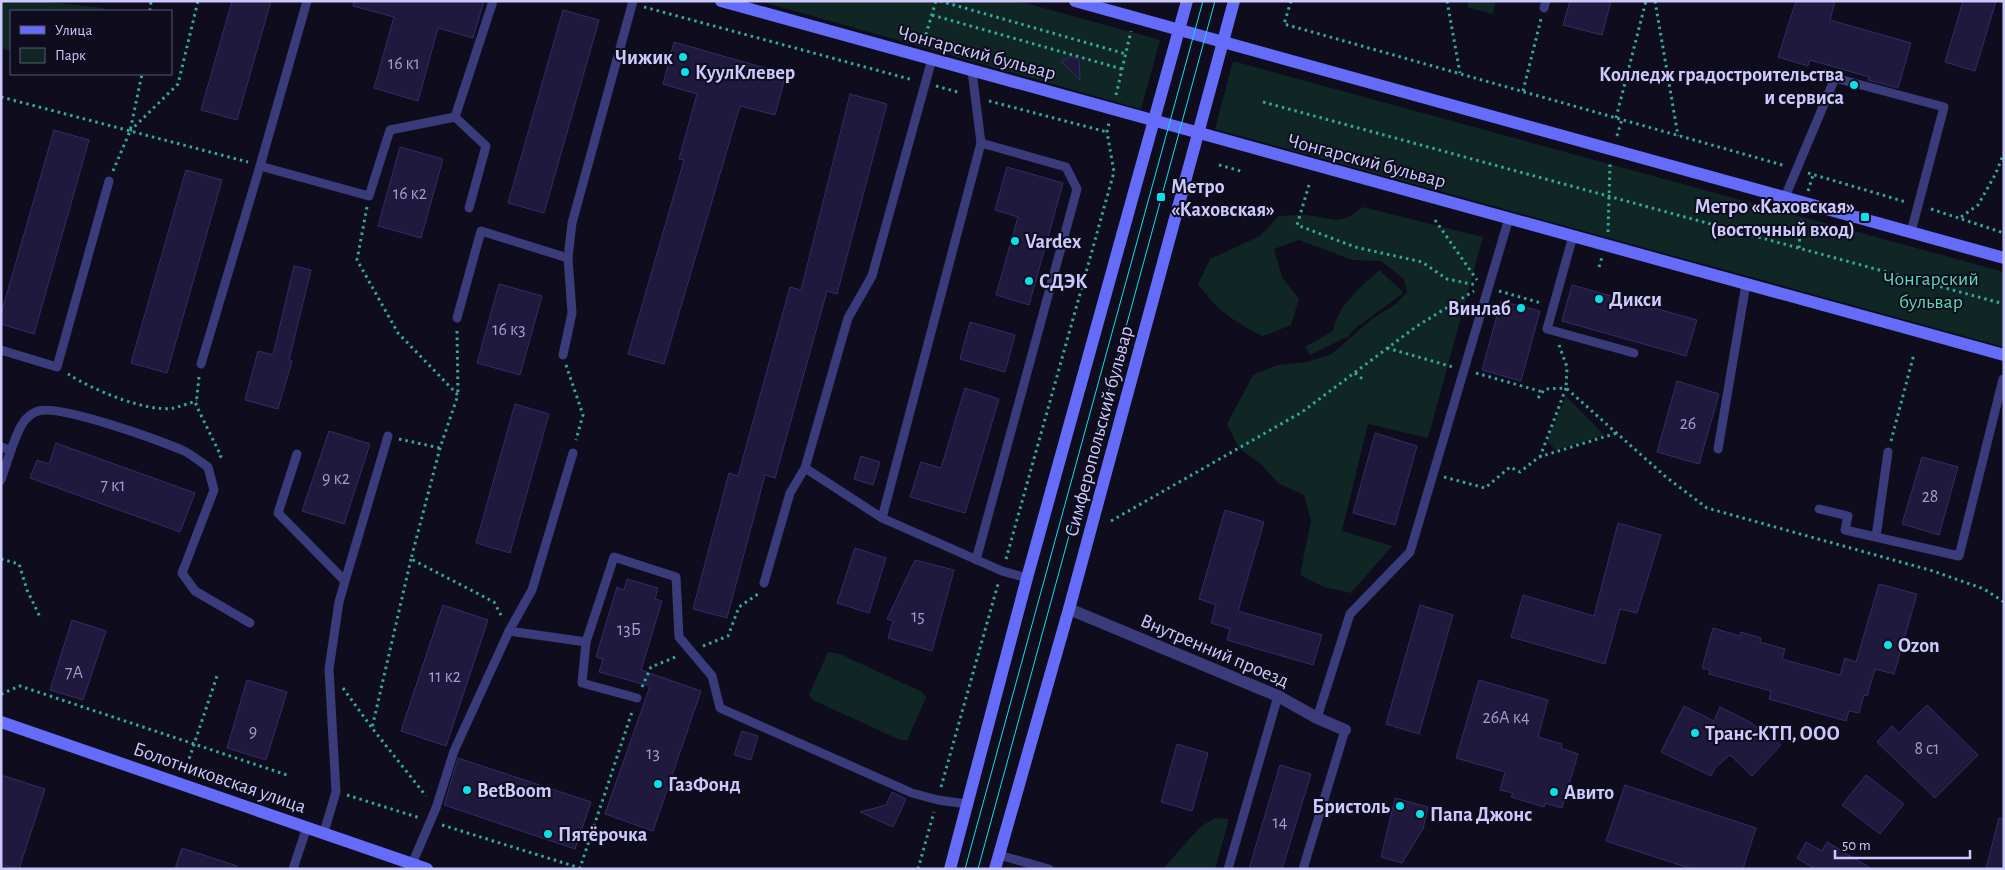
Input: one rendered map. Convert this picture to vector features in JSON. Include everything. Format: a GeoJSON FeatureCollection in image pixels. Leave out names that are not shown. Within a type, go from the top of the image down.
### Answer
{"type":"FeatureCollection","features":[{"type":"Feature","properties":{"kind":"main road","name":"Чонгарский бульвар"},"geometry":{"type":"LineString","coordinates":[[721,1],[2004,354]]}},
{"type":"Feature","properties":{"kind":"main road"},"geometry":{"type":"LineString","coordinates":[[1075,1],[2004,258]]}},
{"type":"Feature","properties":{"kind":"main road","name":"Симферопольский бульвар"},"geometry":{"type":"LineString","coordinates":[[950,869],[1027,578],[1187,1]]}},
{"type":"Feature","properties":{"kind":"main road","name":"Симферопольский бульвар"},"geometry":{"type":"LineString","coordinates":[[995,869],[1069,608],[1234,1]]}},
{"type":"Feature","properties":{"kind":"main road","name":"Болотниковская улица"},"geometry":{"type":"LineString","coordinates":[[1,722],[427,869]]}},
{"type":"Feature","properties":{"kind":"street","name":"Внутренний проезд"},"geometry":{"type":"LineString","coordinates":[[1069,608],[1278,696],[1317,718],[1346,730]]}},
{"type":"Feature","properties":{"kind":"lane"},"geometry":{"type":"LineString","coordinates":[[201,364],[307,1]]}},
{"type":"Feature","properties":{"kind":"lane"},"geometry":{"type":"LineString","coordinates":[[455,117],[493,1]]}},
{"type":"Feature","properties":{"kind":"lane"},"geometry":{"type":"LineString","coordinates":[[563,356],[572,313],[568,258],[572,223],[632,2]]}},
{"type":"Feature","properties":{"kind":"lane"},"geometry":{"type":"LineString","coordinates":[[764,583],[790,493],[805,468],[848,318],[872,276],[932,59]]}},
{"type":"Feature","properties":{"kind":"lane"},"geometry":{"type":"LineString","coordinates":[[882,518],[981,143],[972,70]]}},
{"type":"Feature","properties":{"kind":"lane"},"geometry":{"type":"LineString","coordinates":[[1786,197],[1835,78],[1944,108],[1911,232]]}},
{"type":"Feature","properties":{"kind":"lane"},"geometry":{"type":"LineString","coordinates":[[260,166],[369,196],[390,130],[455,117]]}},
{"type":"Feature","properties":{"kind":"lane"},"geometry":{"type":"LineString","coordinates":[[455,117],[486,146],[469,208]]}},
{"type":"Feature","properties":{"kind":"lane"},"geometry":{"type":"LineString","coordinates":[[976,560],[1077,189],[1066,167],[981,143]]}},
{"type":"Feature","properties":{"kind":"lane"},"geometry":{"type":"LineString","coordinates":[[1,350],[57,367],[109,181]]}},
{"type":"Feature","properties":{"kind":"lane"},"geometry":{"type":"LineString","coordinates":[[1317,718],[1350,614],[1410,552],[1509,218]]}},
{"type":"Feature","properties":{"kind":"lane"},"geometry":{"type":"LineString","coordinates":[[457,318],[481,231],[568,258]]}},
{"type":"Feature","properties":{"kind":"lane"},"geometry":{"type":"LineString","coordinates":[[1573,236],[1547,328],[1634,353]]}},
{"type":"Feature","properties":{"kind":"lane"},"geometry":{"type":"LineString","coordinates":[[1718,449],[1746,284]]}},
{"type":"Feature","properties":{"kind":"lane"},"geometry":{"type":"LineString","coordinates":[[1819,509],[1848,516],[1845,530],[1959,556],[2003,379]]}},
{"type":"Feature","properties":{"kind":"lane"},"geometry":{"type":"LineString","coordinates":[[1,480],[24,420],[39,411],[56,412],[141,435],[184,451],[208,467],[214,490],[182,573],[195,591],[250,623]]}},
{"type":"Feature","properties":{"kind":"lane"},"geometry":{"type":"LineString","coordinates":[[324,832],[336,792],[329,669],[339,602],[388,436]]}},
{"type":"Feature","properties":{"kind":"lane"},"geometry":{"type":"LineString","coordinates":[[1,447],[11,450]]}},
{"type":"Feature","properties":{"kind":"lane"},"geometry":{"type":"LineString","coordinates":[[1876,537],[1888,452]]}},
{"type":"Feature","properties":{"kind":"lane"},"geometry":{"type":"LineString","coordinates":[[412,864],[436,808],[454,751],[509,631],[532,590],[573,453]]}},
{"type":"Feature","properties":{"kind":"lane"},"geometry":{"type":"LineString","coordinates":[[297,454],[278,513],[345,581]]}},
{"type":"Feature","properties":{"kind":"lane"},"geometry":{"type":"LineString","coordinates":[[805,468],[882,518],[1002,571],[1027,578]]}},
{"type":"Feature","properties":{"kind":"lane"},"geometry":{"type":"LineString","coordinates":[[637,698],[582,683],[586,642],[614,557],[676,577],[678,637],[712,676],[720,708],[912,793],[938,800],[967,804]]}},
{"type":"Feature","properties":{"kind":"lane"},"geometry":{"type":"LineString","coordinates":[[509,631],[586,642]]}},
{"type":"Feature","properties":{"kind":"lane"},"geometry":{"type":"LineString","coordinates":[[1228,869],[1278,696]]}},
{"type":"Feature","properties":{"kind":"lane"},"geometry":{"type":"LineString","coordinates":[[1303,869],[1346,730]]}},
{"type":"Feature","properties":{"kind":"lane"},"geometry":{"type":"LineString","coordinates":[[293,869],[307,827]]}},
{"type":"Feature","properties":{"kind":"lane"},"geometry":{"type":"LineString","coordinates":[[999,854],[1049,869]]}},
{"type":"Feature","properties":{"kind":"path"},"geometry":{"type":"LineString","coordinates":[[130,131],[178,84],[198,1]]}},
{"type":"Feature","properties":{"kind":"path"},"geometry":{"type":"LineString","coordinates":[[919,56],[938,1],[1126,54]]}},
{"type":"Feature","properties":{"kind":"path"},"geometry":{"type":"LineString","coordinates":[[1291,1],[1284,24],[1798,169],[1961,218],[2004,233]]}},
{"type":"Feature","properties":{"kind":"path"},"geometry":{"type":"LineString","coordinates":[[1447,1],[1460,73]]}},
{"type":"Feature","properties":{"kind":"path"},"geometry":{"type":"LineString","coordinates":[[1616,118],[1646,1]]}},
{"type":"Feature","properties":{"kind":"path"},"geometry":{"type":"LineString","coordinates":[[1654,1],[1678,136]]}},
{"type":"Feature","properties":{"kind":"path"},"geometry":{"type":"LineString","coordinates":[[632,2],[1107,132],[1114,172],[918,869]]}},
{"type":"Feature","properties":{"kind":"path"},"geometry":{"type":"LineString","coordinates":[[1522,91],[1545,5]]}},
{"type":"Feature","properties":{"kind":"path"},"geometry":{"type":"LineString","coordinates":[[932,15],[1122,69]]}},
{"type":"Feature","properties":{"kind":"path"},"geometry":{"type":"LineString","coordinates":[[1112,109],[1135,18]]}},
{"type":"Feature","properties":{"kind":"path"},"geometry":{"type":"LineString","coordinates":[[109,181],[130,131],[142,75]]}},
{"type":"Feature","properties":{"kind":"path"},"geometry":{"type":"LineString","coordinates":[[1,97],[260,166]]}},
{"type":"Feature","properties":{"kind":"path"},"geometry":{"type":"LineString","coordinates":[[1263,102],[2004,304]]}},
{"type":"Feature","properties":{"kind":"path"},"geometry":{"type":"LineString","coordinates":[[1600,266],[1610,225],[1610,164],[1622,119]]}},
{"type":"Feature","properties":{"kind":"path"},"geometry":{"type":"LineString","coordinates":[[1961,218],[1978,205],[1996,175],[2004,153]]}},
{"type":"Feature","properties":{"kind":"path"},"geometry":{"type":"LineString","coordinates":[[1219,165],[1244,172]]}},
{"type":"Feature","properties":{"kind":"path"},"geometry":{"type":"LineString","coordinates":[[1309,185],[1297,225],[1354,247],[1422,262],[1447,279],[1481,286]]}},
{"type":"Feature","properties":{"kind":"path"},"geometry":{"type":"LineString","coordinates":[[369,196],[357,260],[398,333],[458,395]]}},
{"type":"Feature","properties":{"kind":"path"},"geometry":{"type":"LineString","coordinates":[[1434,220],[1481,286]]}},
{"type":"Feature","properties":{"kind":"path"},"geometry":{"type":"LineString","coordinates":[[1111,521],[1302,412],[1417,326],[1481,286]]}},
{"type":"Feature","properties":{"kind":"path"},"geometry":{"type":"LineString","coordinates":[[1496,290],[1553,306]]}},
{"type":"Feature","properties":{"kind":"path"},"geometry":{"type":"LineString","coordinates":[[372,728],[411,559],[440,448],[458,395],[457,318]]}},
{"type":"Feature","properties":{"kind":"path"},"geometry":{"type":"LineString","coordinates":[[1540,457],[1566,388],[1568,367],[1554,330]]}},
{"type":"Feature","properties":{"kind":"path"},"geometry":{"type":"LineString","coordinates":[[1888,452],[1914,354]]}},
{"type":"Feature","properties":{"kind":"path"},"geometry":{"type":"LineString","coordinates":[[563,356],[583,415],[573,453]]}},
{"type":"Feature","properties":{"kind":"path"},"geometry":{"type":"LineString","coordinates":[[201,364],[196,405],[221,456],[208,467]]}},
{"type":"Feature","properties":{"kind":"path"},"geometry":{"type":"LineString","coordinates":[[57,367],[85,385],[147,406],[173,408],[197,401]]}},
{"type":"Feature","properties":{"kind":"path"},"geometry":{"type":"LineString","coordinates":[[1354,373],[1365,381]]}},
{"type":"Feature","properties":{"kind":"path"},"geometry":{"type":"LineString","coordinates":[[1538,398],[1545,389],[1566,388],[1666,477],[1706,508],[1933,571],[1984,589],[2004,602]]}},
{"type":"Feature","properties":{"kind":"path"},"geometry":{"type":"LineString","coordinates":[[1434,474],[1485,488],[1510,467],[1520,472],[1540,457],[1618,433]]}},
{"type":"Feature","properties":{"kind":"path"},"geometry":{"type":"LineString","coordinates":[[388,436],[440,448]]}},
{"type":"Feature","properties":{"kind":"path"},"geometry":{"type":"LineString","coordinates":[[1,559],[19,564],[27,590],[41,619]]}},
{"type":"Feature","properties":{"kind":"path"},"geometry":{"type":"LineString","coordinates":[[411,559],[494,602],[509,631]]}},
{"type":"Feature","properties":{"kind":"path"},"geometry":{"type":"LineString","coordinates":[[336,792],[581,868],[637,698],[652,667],[728,636],[739,607],[760,593]]}},
{"type":"Feature","properties":{"kind":"path"},"geometry":{"type":"LineString","coordinates":[[329,669],[372,728],[451,828]]}},
{"type":"Feature","properties":{"kind":"path"},"geometry":{"type":"LineString","coordinates":[[181,784],[218,673]]}},
{"type":"Feature","properties":{"kind":"path"},"geometry":{"type":"LineString","coordinates":[[1,694],[20,686],[290,776]]}},
{"type":"Feature","properties":{"kind":"green space"},"geometry":{"type":"Polygon","coordinates":[[[1,1],[40,1],[104,8],[103,10],[10,10],[10,50],[1,49],[1,1]]]}},
{"type":"Feature","properties":{"kind":"green space"},"geometry":{"type":"Polygon","coordinates":[[[759,1],[1018,1],[1160,40],[1141,109],[759,1]]]}},
{"type":"Feature","properties":{"kind":"green space"},"geometry":{"type":"Polygon","coordinates":[[[1469,1],[1496,1],[1493,14],[1467,7],[1469,1]]]}},
{"type":"Feature","properties":{"kind":"green space","name":"Чонгарский бульвар"},"geometry":{"type":"Polygon","coordinates":[[[1233,61],[2004,272],[2004,347],[1215,129],[1233,61]]]}},
{"type":"Feature","properties":{"kind":"green space"},"geometry":{"type":"Polygon","coordinates":[[[1363,207],[1483,237],[1428,438],[1368,424],[1342,531],[1392,546],[1351,593],[1324,587],[1300,575],[1311,521],[1304,495],[1279,484],[1261,464],[1239,448],[1227,424],[1253,375],[1278,365],[1307,362],[1332,354],[1373,318],[1396,304],[1407,292],[1404,279],[1381,261],[1352,260],[1299,240],[1274,249],[1282,277],[1299,299],[1291,325],[1263,336],[1243,326],[1227,314],[1212,301],[1198,284],[1210,259],[1260,236],[1279,216],[1304,215],[1336,220],[1348,217],[1363,207]]]}},
{"type":"Feature","properties":{"kind":"green space"},"geometry":{"type":"Polygon","coordinates":[[[1379,270],[1402,291],[1402,294],[1353,330],[1349,336],[1310,355],[1305,347],[1333,331],[1345,305],[1379,270]]]}},
{"type":"Feature","properties":{"kind":"green space"},"geometry":{"type":"Polygon","coordinates":[[[1566,396],[1604,435],[1556,450],[1547,441],[1566,396]]]}},
{"type":"Feature","properties":{"kind":"green space"},"geometry":{"type":"Polygon","coordinates":[[[828,652],[840,654],[922,692],[926,697],[907,740],[900,740],[813,700],[809,695],[828,652]]]}},
{"type":"Feature","properties":{"kind":"green space"},"geometry":{"type":"Polygon","coordinates":[[[1215,818],[1229,819],[1215,869],[1163,869],[1200,827],[1215,818]]]}},
{"type":"Feature","properties":{"kind":"building"},"geometry":{"type":"Polygon","coordinates":[[[232,1],[271,1],[237,120],[201,110],[232,1]]]}},
{"type":"Feature","properties":{"kind":"building"},"geometry":{"type":"Polygon","coordinates":[[[354,1],[484,1],[473,38],[438,28],[418,101],[374,88],[394,17],[353,6],[354,1]]]}},
{"type":"Feature","properties":{"kind":"building"},"geometry":{"type":"Polygon","coordinates":[[[1570,1],[1611,1],[1602,35],[1563,25],[1570,1]]]}},
{"type":"Feature","properties":{"kind":"building"},"geometry":{"type":"Polygon","coordinates":[[[1796,1],[1835,1],[1830,20],[1911,43],[1898,88],[1868,80],[1869,77],[1810,60],[1808,66],[1778,57],[1796,1]]]}},
{"type":"Feature","properties":{"kind":"building"},"geometry":{"type":"Polygon","coordinates":[[[1963,1],[1996,1],[1975,71],[1945,62],[1963,1]]]}},
{"type":"Feature","properties":{"kind":"building"},"geometry":{"type":"Polygon","coordinates":[[[563,10],[599,20],[544,213],[508,203],[563,10]]]}},
{"type":"Feature","properties":{"kind":"building"},"geometry":{"type":"Polygon","coordinates":[[[674,42],[786,74],[775,115],[740,106],[664,364],[628,354],[684,160],[679,159],[697,94],[663,84],[674,42]]]}},
{"type":"Feature","properties":{"kind":"building"},"geometry":{"type":"Polygon","coordinates":[[[1072,56],[1079,60],[1080,80],[1061,61],[1072,56]]]}},
{"type":"Feature","properties":{"kind":"building"},"geometry":{"type":"Polygon","coordinates":[[[850,94],[887,104],[837,294],[827,291],[775,478],[765,475],[727,618],[693,609],[729,473],[738,476],[790,287],[801,290],[850,94]]]}},
{"type":"Feature","properties":{"kind":"building"},"geometry":{"type":"Polygon","coordinates":[[[54,130],[89,140],[34,334],[1,324],[1,314],[54,130]]]}},
{"type":"Feature","properties":{"kind":"building"},"geometry":{"type":"Polygon","coordinates":[[[400,147],[443,159],[421,238],[378,226],[400,147]]]}},
{"type":"Feature","properties":{"kind":"building"},"geometry":{"type":"Polygon","coordinates":[[[1007,167],[1063,183],[1029,305],[996,295],[1018,217],[995,210],[1007,167]]]}},
{"type":"Feature","properties":{"kind":"building"},"geometry":{"type":"Polygon","coordinates":[[[186,170],[222,180],[167,373],[131,363],[186,170]]]}},
{"type":"Feature","properties":{"kind":"building"},"geometry":{"type":"Polygon","coordinates":[[[294,266],[311,270],[289,360],[292,361],[278,409],[245,400],[258,351],[273,355],[294,266]]]}},
{"type":"Feature","properties":{"kind":"building"},"geometry":{"type":"Polygon","coordinates":[[[499,284],[542,296],[520,375],[477,363],[499,284]]]}},
{"type":"Feature","properties":{"kind":"building"},"geometry":{"type":"Polygon","coordinates":[[[1572,285],[1697,320],[1686,356],[1562,321],[1572,285]]]}},
{"type":"Feature","properties":{"kind":"building"},"geometry":{"type":"Polygon","coordinates":[[[1501,301],[1540,311],[1521,381],[1482,370],[1501,301]]]}},
{"type":"Feature","properties":{"kind":"building"},"geometry":{"type":"Polygon","coordinates":[[[970,322],[1015,335],[1005,372],[960,359],[970,322]]]}},
{"type":"Feature","properties":{"kind":"building"},"geometry":{"type":"Polygon","coordinates":[[[1677,381],[1719,394],[1699,464],[1657,452],[1677,381]]]}},
{"type":"Feature","properties":{"kind":"building"},"geometry":{"type":"Polygon","coordinates":[[[965,388],[999,399],[965,513],[910,497],[921,462],[941,468],[965,388]]]}},
{"type":"Feature","properties":{"kind":"building"},"geometry":{"type":"Polygon","coordinates":[[[515,404],[549,414],[510,553],[476,543],[515,404]]]}},
{"type":"Feature","properties":{"kind":"building"},"geometry":{"type":"Polygon","coordinates":[[[329,431],[370,444],[344,524],[302,511],[329,431]]]}},
{"type":"Feature","properties":{"kind":"building"},"geometry":{"type":"Polygon","coordinates":[[[1375,433],[1417,446],[1395,525],[1353,513],[1375,433]]]}},
{"type":"Feature","properties":{"kind":"building"},"geometry":{"type":"Polygon","coordinates":[[[56,443],[195,493],[180,532],[30,478],[37,460],[49,464],[56,443]]]}},
{"type":"Feature","properties":{"kind":"building"},"geometry":{"type":"Polygon","coordinates":[[[861,456],[880,462],[873,485],[854,479],[861,456]]]}},
{"type":"Feature","properties":{"kind":"building"},"geometry":{"type":"Polygon","coordinates":[[[1922,457],[1958,467],[1939,535],[1902,524],[1922,457]]]}},
{"type":"Feature","properties":{"kind":"building"},"geometry":{"type":"Polygon","coordinates":[[[1225,510],[1264,522],[1238,611],[1322,635],[1313,665],[1227,640],[1230,629],[1211,623],[1216,605],[1199,599],[1225,510]]]}},
{"type":"Feature","properties":{"kind":"building"},"geometry":{"type":"Polygon","coordinates":[[[1618,523],[1661,535],[1637,613],[1620,609],[1605,664],[1511,637],[1523,595],[1594,616],[1618,523]]]}},
{"type":"Feature","properties":{"kind":"building"},"geometry":{"type":"Polygon","coordinates":[[[855,548],[886,558],[869,613],[837,603],[855,548]]]}},
{"type":"Feature","properties":{"kind":"building"},"geometry":{"type":"Polygon","coordinates":[[[915,560],[954,570],[932,651],[888,638],[893,621],[887,619],[915,560]]]}},
{"type":"Feature","properties":{"kind":"building"},"geometry":{"type":"Polygon","coordinates":[[[627,579],[658,588],[655,599],[662,601],[641,670],[701,691],[653,831],[605,814],[650,686],[599,672],[603,659],[596,657],[617,587],[624,590],[627,579]]]}},
{"type":"Feature","properties":{"kind":"building"},"geometry":{"type":"Polygon","coordinates":[[[1879,584],[1917,594],[1894,674],[1875,669],[1867,696],[1864,695],[1859,713],[1849,711],[1846,721],[1769,699],[1771,691],[1709,674],[1710,670],[1702,668],[1713,628],[1740,636],[1741,632],[1761,638],[1760,642],[1785,649],[1782,659],[1840,675],[1845,658],[1856,662],[1879,584]]]}},
{"type":"Feature","properties":{"kind":"building"},"geometry":{"type":"Polygon","coordinates":[[[443,605],[488,620],[446,746],[401,731],[443,605]]]}},
{"type":"Feature","properties":{"kind":"building"},"geometry":{"type":"Polygon","coordinates":[[[1420,605],[1453,615],[1419,734],[1386,724],[1420,605]]]}},
{"type":"Feature","properties":{"kind":"building"},"geometry":{"type":"Polygon","coordinates":[[[72,620],[106,631],[83,700],[50,690],[72,620]]]}},
{"type":"Feature","properties":{"kind":"building"},"geometry":{"type":"Polygon","coordinates":[[[247,680],[287,692],[266,760],[227,748],[247,680]]]}},
{"type":"Feature","properties":{"kind":"building"},"geometry":{"type":"Polygon","coordinates":[[[1479,680],[1548,700],[1538,737],[1562,744],[1561,748],[1578,754],[1562,808],[1545,803],[1544,807],[1511,797],[1513,793],[1500,790],[1505,772],[1456,758],[1479,680]]]}},
{"type":"Feature","properties":{"kind":"building"},"geometry":{"type":"Polygon","coordinates":[[[1927,705],[1978,755],[1935,798],[1877,742],[1892,726],[1899,733],[1927,705]]]}},
{"type":"Feature","properties":{"kind":"building"},"geometry":{"type":"Polygon","coordinates":[[[1684,706],[1714,721],[1720,707],[1750,722],[1781,745],[1752,776],[1730,755],[1716,767],[1711,776],[1661,752],[1684,706]]]}},
{"type":"Feature","properties":{"kind":"building"},"geometry":{"type":"Polygon","coordinates":[[[742,731],[758,736],[751,760],[734,755],[742,731]]]}},
{"type":"Feature","properties":{"kind":"building"},"geometry":{"type":"Polygon","coordinates":[[[1177,744],[1208,753],[1192,811],[1161,802],[1177,744]]]}},
{"type":"Feature","properties":{"kind":"building"},"geometry":{"type":"Polygon","coordinates":[[[458,758],[591,802],[575,849],[444,805],[458,758]]]}},
{"type":"Feature","properties":{"kind":"building"},"geometry":{"type":"Polygon","coordinates":[[[1280,765],[1311,774],[1282,869],[1249,869],[1280,765]]]}},
{"type":"Feature","properties":{"kind":"building"},"geometry":{"type":"Polygon","coordinates":[[[1,775],[45,789],[19,869],[1,865],[1,775]]]}},
{"type":"Feature","properties":{"kind":"building"},"geometry":{"type":"Polygon","coordinates":[[[1866,775],[1904,804],[1880,834],[1842,805],[1866,775]]]}},
{"type":"Feature","properties":{"kind":"building"},"geometry":{"type":"Polygon","coordinates":[[[1625,785],[1756,828],[1743,869],[1692,869],[1606,841],[1625,785]]]}},
{"type":"Feature","properties":{"kind":"building"},"geometry":{"type":"Polygon","coordinates":[[[892,792],[906,799],[893,827],[860,812],[886,805],[892,792]]]}},
{"type":"Feature","properties":{"kind":"building"},"geometry":{"type":"Polygon","coordinates":[[[1395,798],[1428,807],[1423,829],[1402,863],[1381,857],[1395,798]]]}},
{"type":"Feature","properties":{"kind":"building"},"geometry":{"type":"Polygon","coordinates":[[[1999,818],[2004,819],[2004,869],[1986,869],[1999,818]]]}},
{"type":"Feature","properties":{"kind":"building"},"geometry":{"type":"Polygon","coordinates":[[[1806,842],[1822,851],[1827,842],[1872,869],[1815,869],[1797,858],[1806,842]]]}},
{"type":"Feature","properties":{"kind":"building"},"geometry":{"type":"Polygon","coordinates":[[[182,848],[237,866],[236,869],[175,869],[182,848]]]}},
{"type":"Feature","properties":{"kind":"tram line"},"geometry":{"type":"LineString","coordinates":[[965,869],[1203,1]]}},
{"type":"Feature","properties":{"kind":"tram line"},"geometry":{"type":"LineString","coordinates":[[978,869],[1215,1]]}},
{"type":"Feature","properties":{"kind":"place","name":"Чижик"},"geometry":{"type":"Point","coordinates":[683,57]}},
{"type":"Feature","properties":{"kind":"place","name":"КуулКлевер"},"geometry":{"type":"Point","coordinates":[685,72]}},
{"type":"Feature","properties":{"kind":"place","name":"Колледж градостроительства и сервиса"},"geometry":{"type":"Point","coordinates":[1854,85]}},
{"type":"Feature","properties":{"kind":"place","name":"Метро «Каховская»"},"geometry":{"type":"Point","coordinates":[1161,197]}},
{"type":"Feature","properties":{"kind":"place","name":"Метро «Каховская» (восточный вход)"},"geometry":{"type":"Point","coordinates":[1865,217]}},
{"type":"Feature","properties":{"kind":"place","name":"Vardex"},"geometry":{"type":"Point","coordinates":[1015,241]}},
{"type":"Feature","properties":{"kind":"place","name":"СДЭК"},"geometry":{"type":"Point","coordinates":[1029,281]}},
{"type":"Feature","properties":{"kind":"place","name":"Дикси"},"geometry":{"type":"Point","coordinates":[1599,299]}},
{"type":"Feature","properties":{"kind":"place","name":"Винлаб"},"geometry":{"type":"Point","coordinates":[1521,308]}},
{"type":"Feature","properties":{"kind":"place","name":"Ozon"},"geometry":{"type":"Point","coordinates":[1888,645]}},
{"type":"Feature","properties":{"kind":"place","name":"Транс-КТП, ООО"},"geometry":{"type":"Point","coordinates":[1695,733]}},
{"type":"Feature","properties":{"kind":"place","name":"ГазФонд"},"geometry":{"type":"Point","coordinates":[658,784]}},
{"type":"Feature","properties":{"kind":"place","name":"BetBoom"},"geometry":{"type":"Point","coordinates":[467,790]}},
{"type":"Feature","properties":{"kind":"place","name":"Авито"},"geometry":{"type":"Point","coordinates":[1554,792]}},
{"type":"Feature","properties":{"kind":"place","name":"Бристоль"},"geometry":{"type":"Point","coordinates":[1400,806]}},
{"type":"Feature","properties":{"kind":"place","name":"Папа Джонс"},"geometry":{"type":"Point","coordinates":[1420,814]}},
{"type":"Feature","properties":{"kind":"place","name":"Пятёрочка"},"geometry":{"type":"Point","coordinates":[548,834]}}]}
